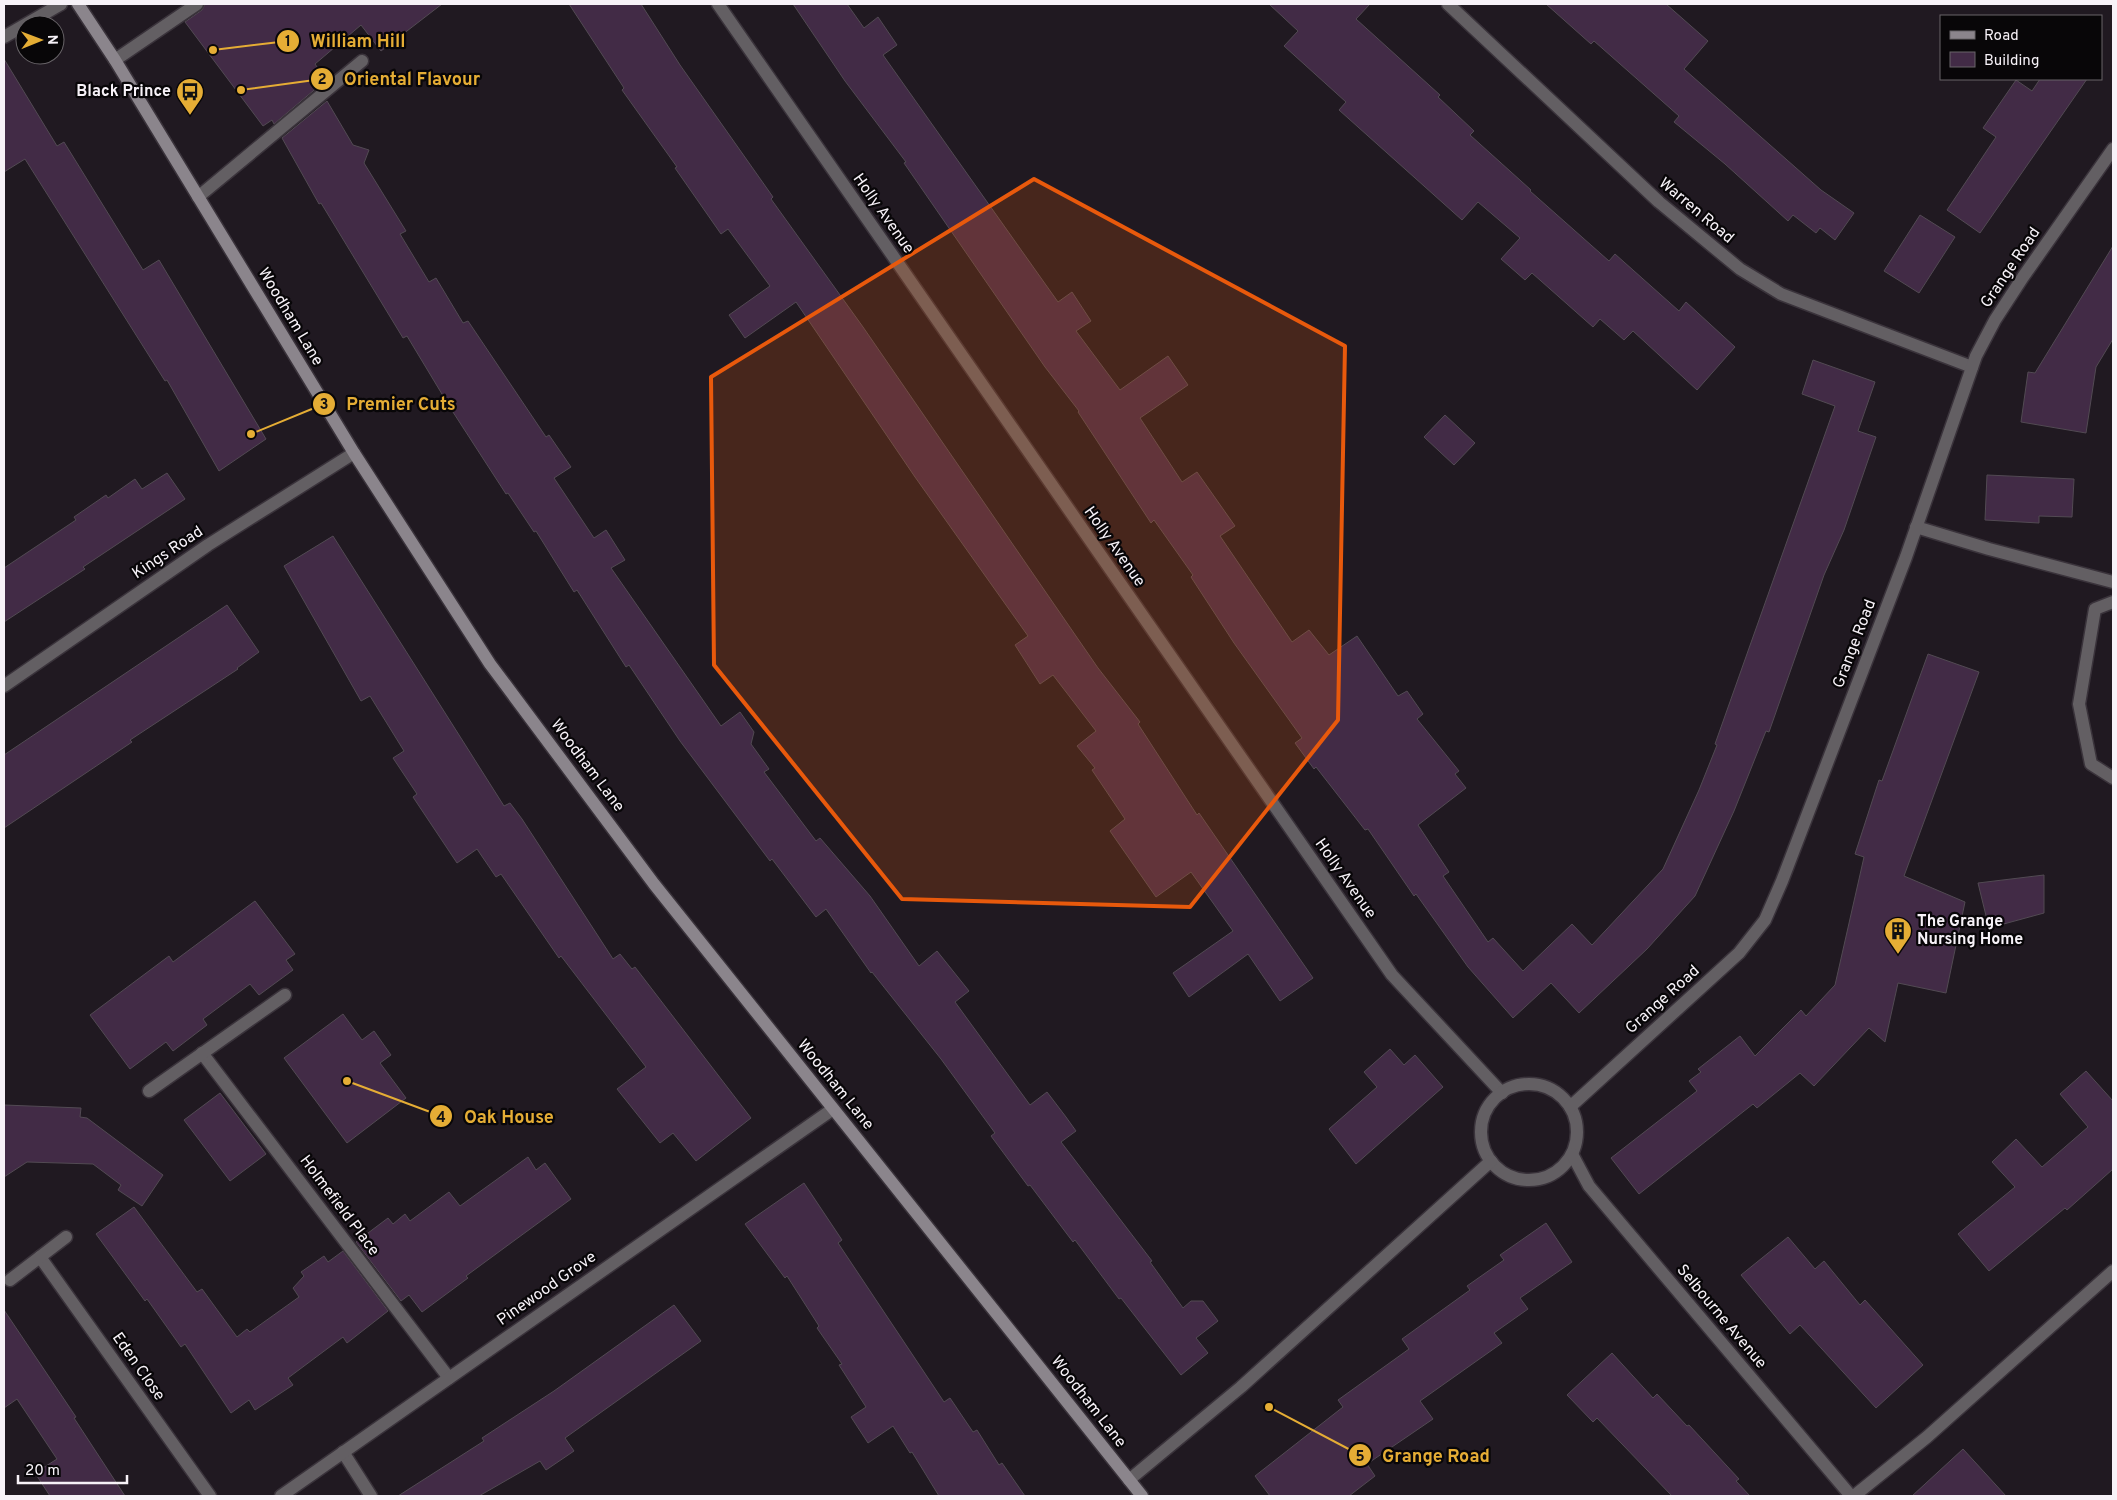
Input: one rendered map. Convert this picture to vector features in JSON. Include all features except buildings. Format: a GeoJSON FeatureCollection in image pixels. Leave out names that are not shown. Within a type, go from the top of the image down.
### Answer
{"type":"FeatureCollection","features":[{"type":"Feature","properties":{"kind":"main road","name":"Woodham Lane"},"geometry":{"type":"LineString","coordinates":[[78,4],[115,60],[354,453],[490,664],[654,884],[1142,1496]]}},
{"type":"Feature","properties":{"kind":"street"},"geometry":{"type":"LineString","coordinates":[[4,37],[61,4]]}},
{"type":"Feature","properties":{"kind":"street"},"geometry":{"type":"LineString","coordinates":[[115,60],[197,4]]}},
{"type":"Feature","properties":{"kind":"street","name":"Holly Avenue"},"geometry":{"type":"LineString","coordinates":[[718,4],[1392,975],[1502,1093]]}},
{"type":"Feature","properties":{"kind":"street","name":"Warren Road"},"geometry":{"type":"LineString","coordinates":[[1448,4],[1660,202],[1740,269],[1781,294],[1972,367]]}},
{"type":"Feature","properties":{"kind":"street"},"geometry":{"type":"LineString","coordinates":[[198,197],[362,61]]}},
{"type":"Feature","properties":{"kind":"street","name":"Grange Road"},"geometry":{"type":"LineString","coordinates":[[1570,1107],[1739,952],[1765,920],[1786,872],[1916,527],[1972,367],[1995,320],[2113,149]]}},
{"type":"Feature","properties":{"kind":"street","name":"Kings Road"},"geometry":{"type":"LineString","coordinates":[[4,686],[208,545],[354,453]]}},
{"type":"Feature","properties":{"kind":"street"},"geometry":{"type":"LineString","coordinates":[[1916,527],[1989,549],[2113,582]]}},
{"type":"Feature","properties":{"kind":"street"},"geometry":{"type":"LineString","coordinates":[[2113,602],[2095,610],[2079,704],[2091,764],[2113,778]]}},
{"type":"Feature","properties":{"kind":"street"},"geometry":{"type":"LineString","coordinates":[[149,1091],[285,995]]}},
{"type":"Feature","properties":{"kind":"street","name":"Holmefield Place"},"geometry":{"type":"LineString","coordinates":[[202,1053],[449,1378]]}},
{"type":"Feature","properties":{"kind":"street"},"geometry":{"type":"LineString","coordinates":[[1531,1084],[1546,1087],[1560,1095],[1570,1107],[1576,1122],[1577,1138],[1572,1154],[1562,1167],[1548,1176],[1533,1180],[1517,1179],[1502,1172],[1491,1161],[1484,1147],[1482,1132],[1484,1117],[1491,1103],[1502,1093],[1516,1086],[1531,1084]]}},
{"type":"Feature","properties":{"kind":"street","name":"Pinewood Grove"},"geometry":{"type":"LineString","coordinates":[[281,1496],[833,1109]]}},
{"type":"Feature","properties":{"kind":"street","name":"Selbourne Avenue"},"geometry":{"type":"LineString","coordinates":[[1572,1154],[1589,1186],[1853,1496],[1927,1437],[2113,1271]]}},
{"type":"Feature","properties":{"kind":"street"},"geometry":{"type":"LineString","coordinates":[[1129,1480],[1241,1387],[1491,1161]]}},
{"type":"Feature","properties":{"kind":"street"},"geometry":{"type":"LineString","coordinates":[[10,1280],[66,1237]]}},
{"type":"Feature","properties":{"kind":"street","name":"Eden Close"},"geometry":{"type":"LineString","coordinates":[[40,1257],[210,1496]]}},
{"type":"Feature","properties":{"kind":"street"},"geometry":{"type":"LineString","coordinates":[[344,1452],[371,1496]]}},
{"type":"Feature","properties":{"kind":"highlighted area"},"geometry":{"type":"Polygon","coordinates":[[[1034,179],[1345,346],[1338,720],[1190,907],[902,899],[714,665],[711,377],[1034,179]]]}},
{"type":"Feature","properties":{"kind":"place","name":"William Hill"},"geometry":{"type":"Point","coordinates":[213,50]}},
{"type":"Feature","properties":{"kind":"place","name":"Oriental Flavour"},"geometry":{"type":"Point","coordinates":[241,90]}},
{"type":"Feature","properties":{"kind":"place","name":"Black Prince"},"geometry":{"type":"Point","coordinates":[190,116]}},
{"type":"Feature","properties":{"kind":"place","name":"Premier Cuts"},"geometry":{"type":"Point","coordinates":[251,434]}},
{"type":"Feature","properties":{"kind":"place","name":"The Grange Nursing Home"},"geometry":{"type":"Point","coordinates":[1898,955]}},
{"type":"Feature","properties":{"kind":"place","name":"Oak House"},"geometry":{"type":"Point","coordinates":[347,1081]}},
{"type":"Feature","properties":{"kind":"place","name":"Grange Road"},"geometry":{"type":"Point","coordinates":[1269,1407]}}]}
